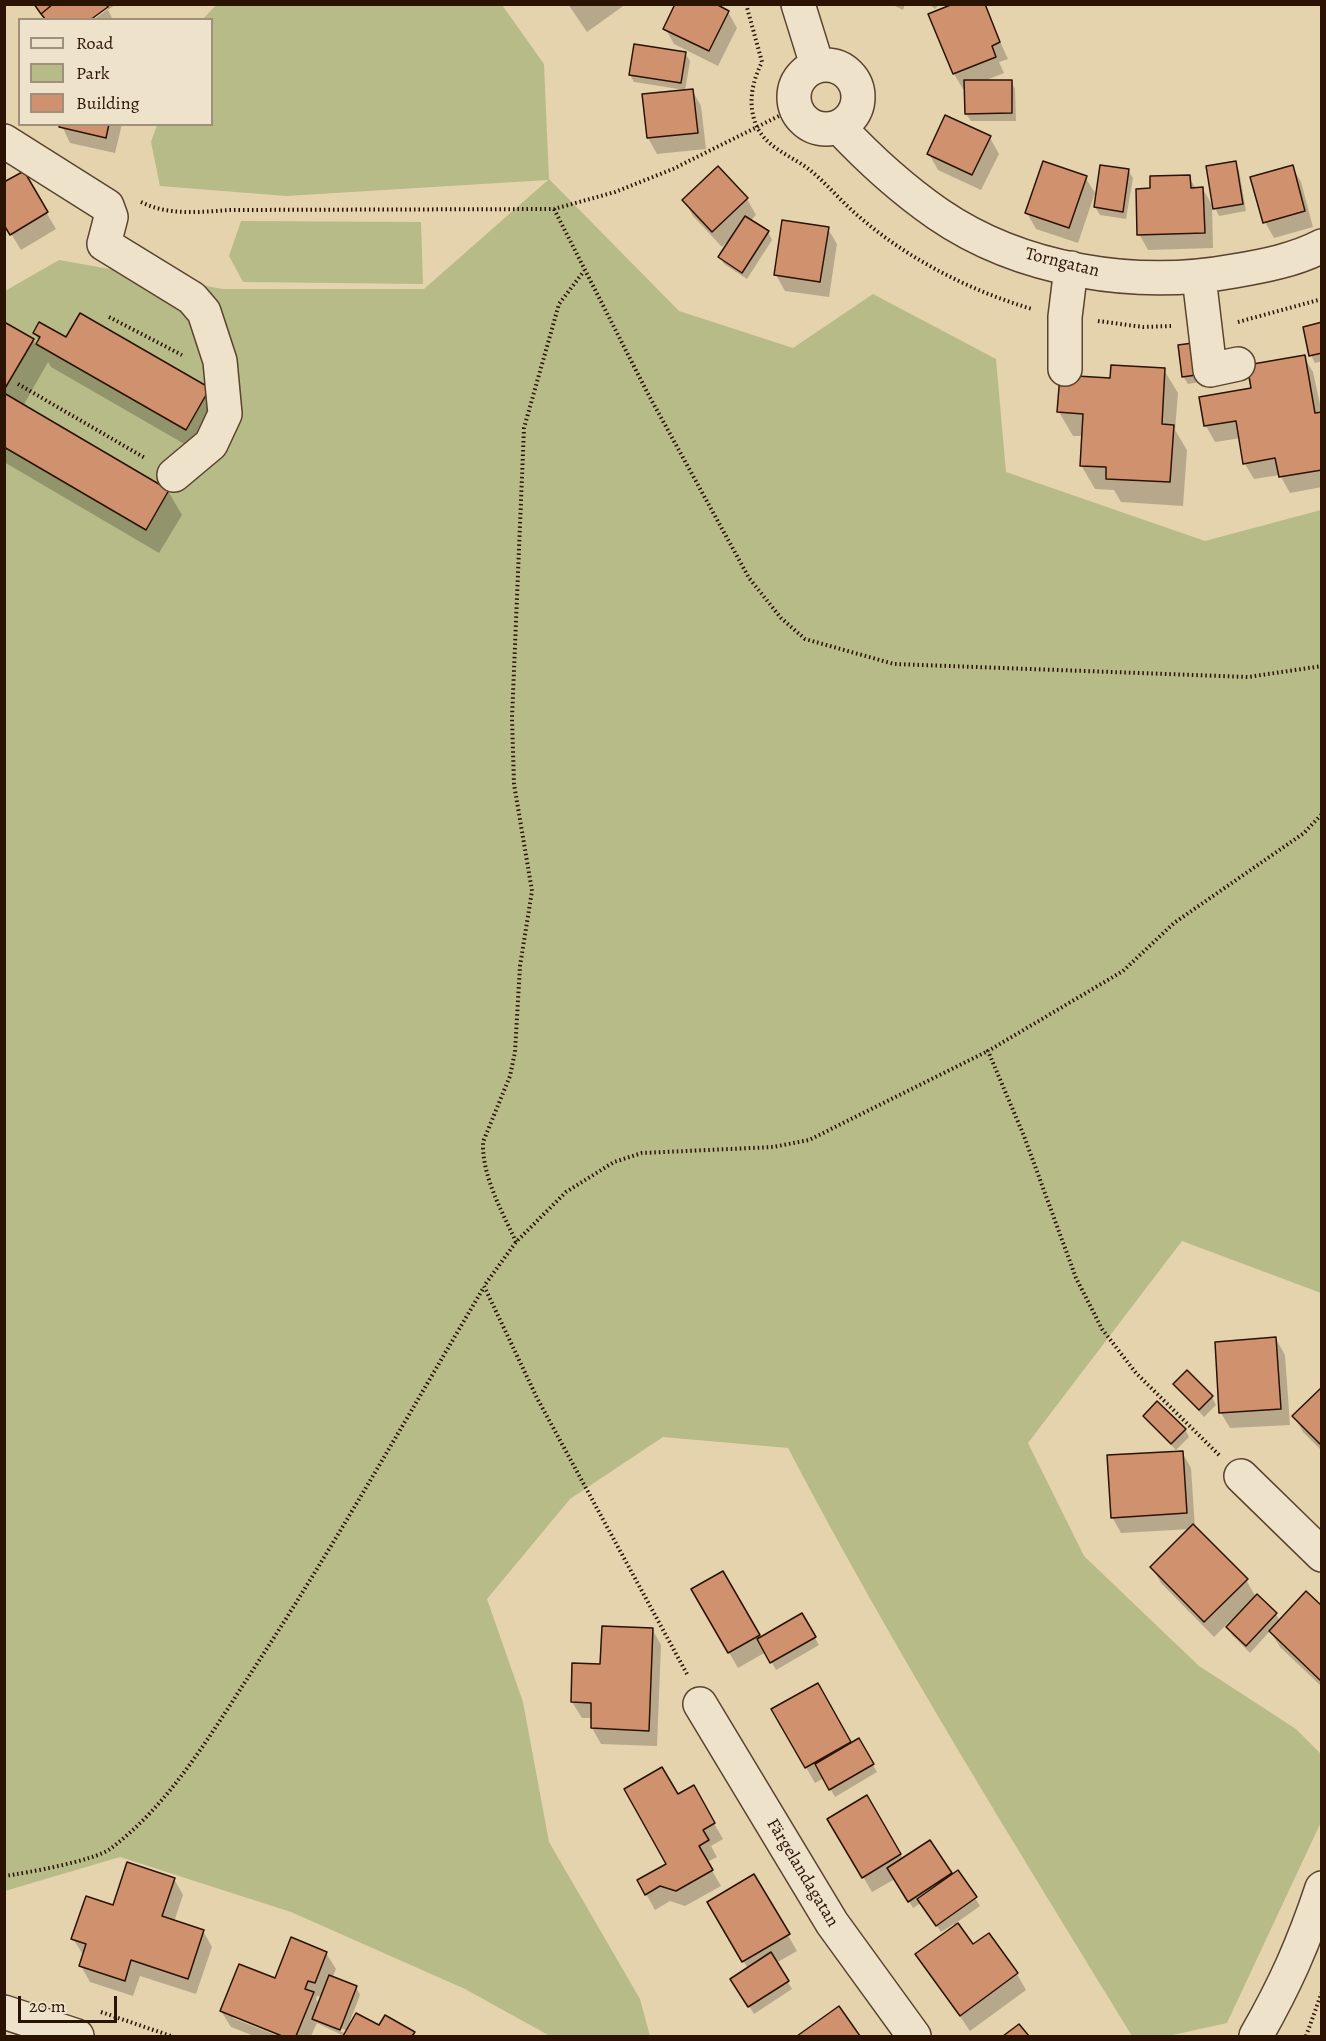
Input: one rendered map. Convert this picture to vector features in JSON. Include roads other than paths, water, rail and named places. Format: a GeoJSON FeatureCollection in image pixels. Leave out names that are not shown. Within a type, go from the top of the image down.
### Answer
{"type":"FeatureCollection","features":[{"type":"Feature","properties":{"kind":"street"},"geometry":{"type":"LineString","coordinates":[[798,4],[817,65]]}},
{"type":"Feature","properties":{"kind":"street"},"geometry":{"type":"LineString","coordinates":[[828,64],[848,73],[858,92],[855,113],[848,122],[828,130],[808,124],[795,108],[795,87],[807,70],[817,65],[828,64]]}},
{"type":"Feature","properties":{"kind":"street","name":"Torngatan"},"geometry":{"type":"LineString","coordinates":[[838,127],[901,186],[939,215],[986,240],[1029,257],[1087,272],[1155,278],[1199,277],[1269,265],[1322,246]]}},
{"type":"Feature","properties":{"kind":"street"},"geometry":{"type":"LineString","coordinates":[[4,141],[107,206],[111,217],[104,244],[192,298],[204,312],[220,361],[225,414],[211,444],[174,475]]}},
{"type":"Feature","properties":{"kind":"street"},"geometry":{"type":"LineString","coordinates":[[1065,369],[1065,317],[1071,268]]}},
{"type":"Feature","properties":{"kind":"street"},"geometry":{"type":"LineString","coordinates":[[1199,277],[1210,370],[1238,364]]}},
{"type":"Feature","properties":{"kind":"street"},"geometry":{"type":"LineString","coordinates":[[1240,1476],[1322,1555]]}},
{"type":"Feature","properties":{"kind":"street","name":"Färgelandagatan"},"geometry":{"type":"LineString","coordinates":[[700,1704],[832,1923],[914,2037]]}},
{"type":"Feature","properties":{"kind":"street"},"geometry":{"type":"LineString","coordinates":[[1256,2037],[1284,1987],[1303,1945],[1322,1888]]}},
{"type":"Feature","properties":{"kind":"street"},"geometry":{"type":"LineString","coordinates":[[4,2012],[77,2037]]}}]}
